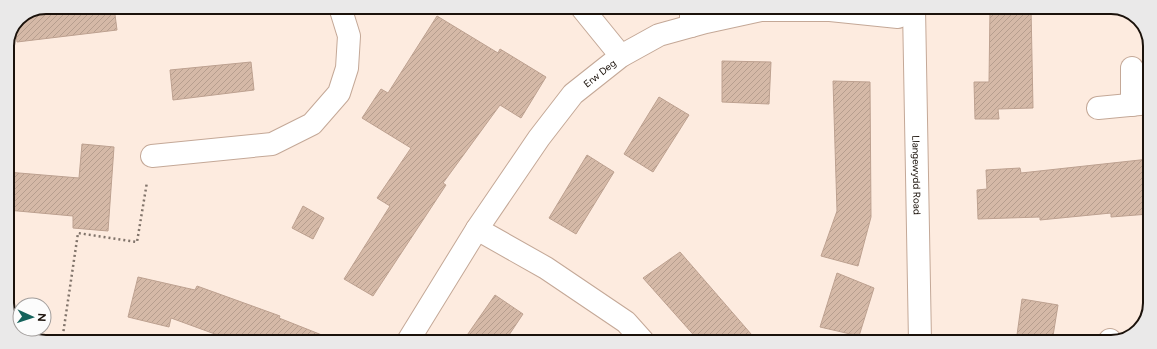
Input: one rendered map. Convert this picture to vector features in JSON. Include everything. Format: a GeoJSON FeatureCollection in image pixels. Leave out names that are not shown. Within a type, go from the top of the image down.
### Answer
{"type":"FeatureCollection","features":[{"type":"Feature","properties":{"kind":"street"},"geometry":{"type":"LineString","coordinates":[[152,156],[272,144],[312,124],[339,92],[347,68],[349,36],[342,14]]}},
{"type":"Feature","properties":{"kind":"street"},"geometry":{"type":"LineString","coordinates":[[587,14],[621,56]]}},
{"type":"Feature","properties":{"kind":"street","name":"Erw Deg"},"geometry":{"type":"LineString","coordinates":[[412,335],[477,229],[539,138],[573,94],[621,56],[691,17],[721,14]]}},
{"type":"Feature","properties":{"kind":"street","name":"Erw Deg"},"geometry":{"type":"LineString","coordinates":[[869,14],[898,17],[904,14]]}},
{"type":"Feature","properties":{"kind":"street","name":"Llangewydd Road"},"geometry":{"type":"LineString","coordinates":[[914,14],[920,335]]}},
{"type":"Feature","properties":{"kind":"street"},"geometry":{"type":"LineString","coordinates":[[1098,108],[1141,104],[1132,68]]}},
{"type":"Feature","properties":{"kind":"street"},"geometry":{"type":"LineString","coordinates":[[477,229],[546,268],[626,322],[638,335]]}},
{"type":"Feature","properties":{"kind":"path"},"geometry":{"type":"LineString","coordinates":[[63,335],[78,233],[138,242],[152,156]]}},
{"type":"Feature","properties":{"kind":"building"},"geometry":{"type":"Polygon","coordinates":[[[46,14],[115,14],[117,30],[17,42],[16,34],[19,28],[28,19],[34,16],[46,14]]]}},
{"type":"Feature","properties":{"kind":"building"},"geometry":{"type":"Polygon","coordinates":[[[990,14],[1031,14],[1033,108],[998,109],[999,119],[975,119],[974,82],[989,82],[990,14]]]}},
{"type":"Feature","properties":{"kind":"building"},"geometry":{"type":"Polygon","coordinates":[[[437,16],[498,53],[500,49],[546,77],[521,118],[500,105],[443,183],[446,185],[373,296],[344,279],[390,206],[377,198],[411,148],[362,118],[381,89],[388,93],[437,16]]]}},
{"type":"Feature","properties":{"kind":"building"},"geometry":{"type":"Polygon","coordinates":[[[722,61],[771,62],[769,104],[722,102],[722,61]]]}},
{"type":"Feature","properties":{"kind":"building"},"geometry":{"type":"Polygon","coordinates":[[[251,62],[254,90],[173,100],[170,70],[251,62]]]}},
{"type":"Feature","properties":{"kind":"building"},"geometry":{"type":"Polygon","coordinates":[[[833,81],[870,82],[871,217],[858,266],[821,256],[837,211],[833,81]]]}},
{"type":"Feature","properties":{"kind":"building"},"geometry":{"type":"Polygon","coordinates":[[[659,97],[689,115],[653,172],[624,154],[659,97]]]}},
{"type":"Feature","properties":{"kind":"building"},"geometry":{"type":"Polygon","coordinates":[[[82,144],[114,147],[108,231],[73,228],[73,216],[14,211],[14,173],[79,178],[82,144]]]}},
{"type":"Feature","properties":{"kind":"building"},"geometry":{"type":"Polygon","coordinates":[[[587,155],[614,172],[576,234],[549,218],[587,155]]]}},
{"type":"Feature","properties":{"kind":"building"},"geometry":{"type":"Polygon","coordinates":[[[1143,160],[1143,214],[1111,217],[1111,213],[1040,220],[1040,217],[978,219],[977,190],[987,189],[986,170],[1020,168],[1021,173],[1143,160]]]}},
{"type":"Feature","properties":{"kind":"building"},"geometry":{"type":"Polygon","coordinates":[[[303,206],[324,218],[313,239],[292,228],[303,206]]]}},
{"type":"Feature","properties":{"kind":"building"},"geometry":{"type":"Polygon","coordinates":[[[680,252],[752,335],[694,335],[643,278],[680,252]]]}},
{"type":"Feature","properties":{"kind":"building"},"geometry":{"type":"Polygon","coordinates":[[[837,273],[874,288],[859,335],[820,327],[837,273]]]}},
{"type":"Feature","properties":{"kind":"building"},"geometry":{"type":"Polygon","coordinates":[[[138,277],[195,290],[197,286],[280,316],[279,318],[322,335],[218,335],[171,318],[169,327],[128,317],[138,277]]]}},
{"type":"Feature","properties":{"kind":"building"},"geometry":{"type":"Polygon","coordinates":[[[495,295],[523,314],[509,335],[467,335],[495,295]]]}},
{"type":"Feature","properties":{"kind":"building"},"geometry":{"type":"Polygon","coordinates":[[[1022,299],[1058,305],[1053,335],[1017,335],[1022,299]]]}}]}
